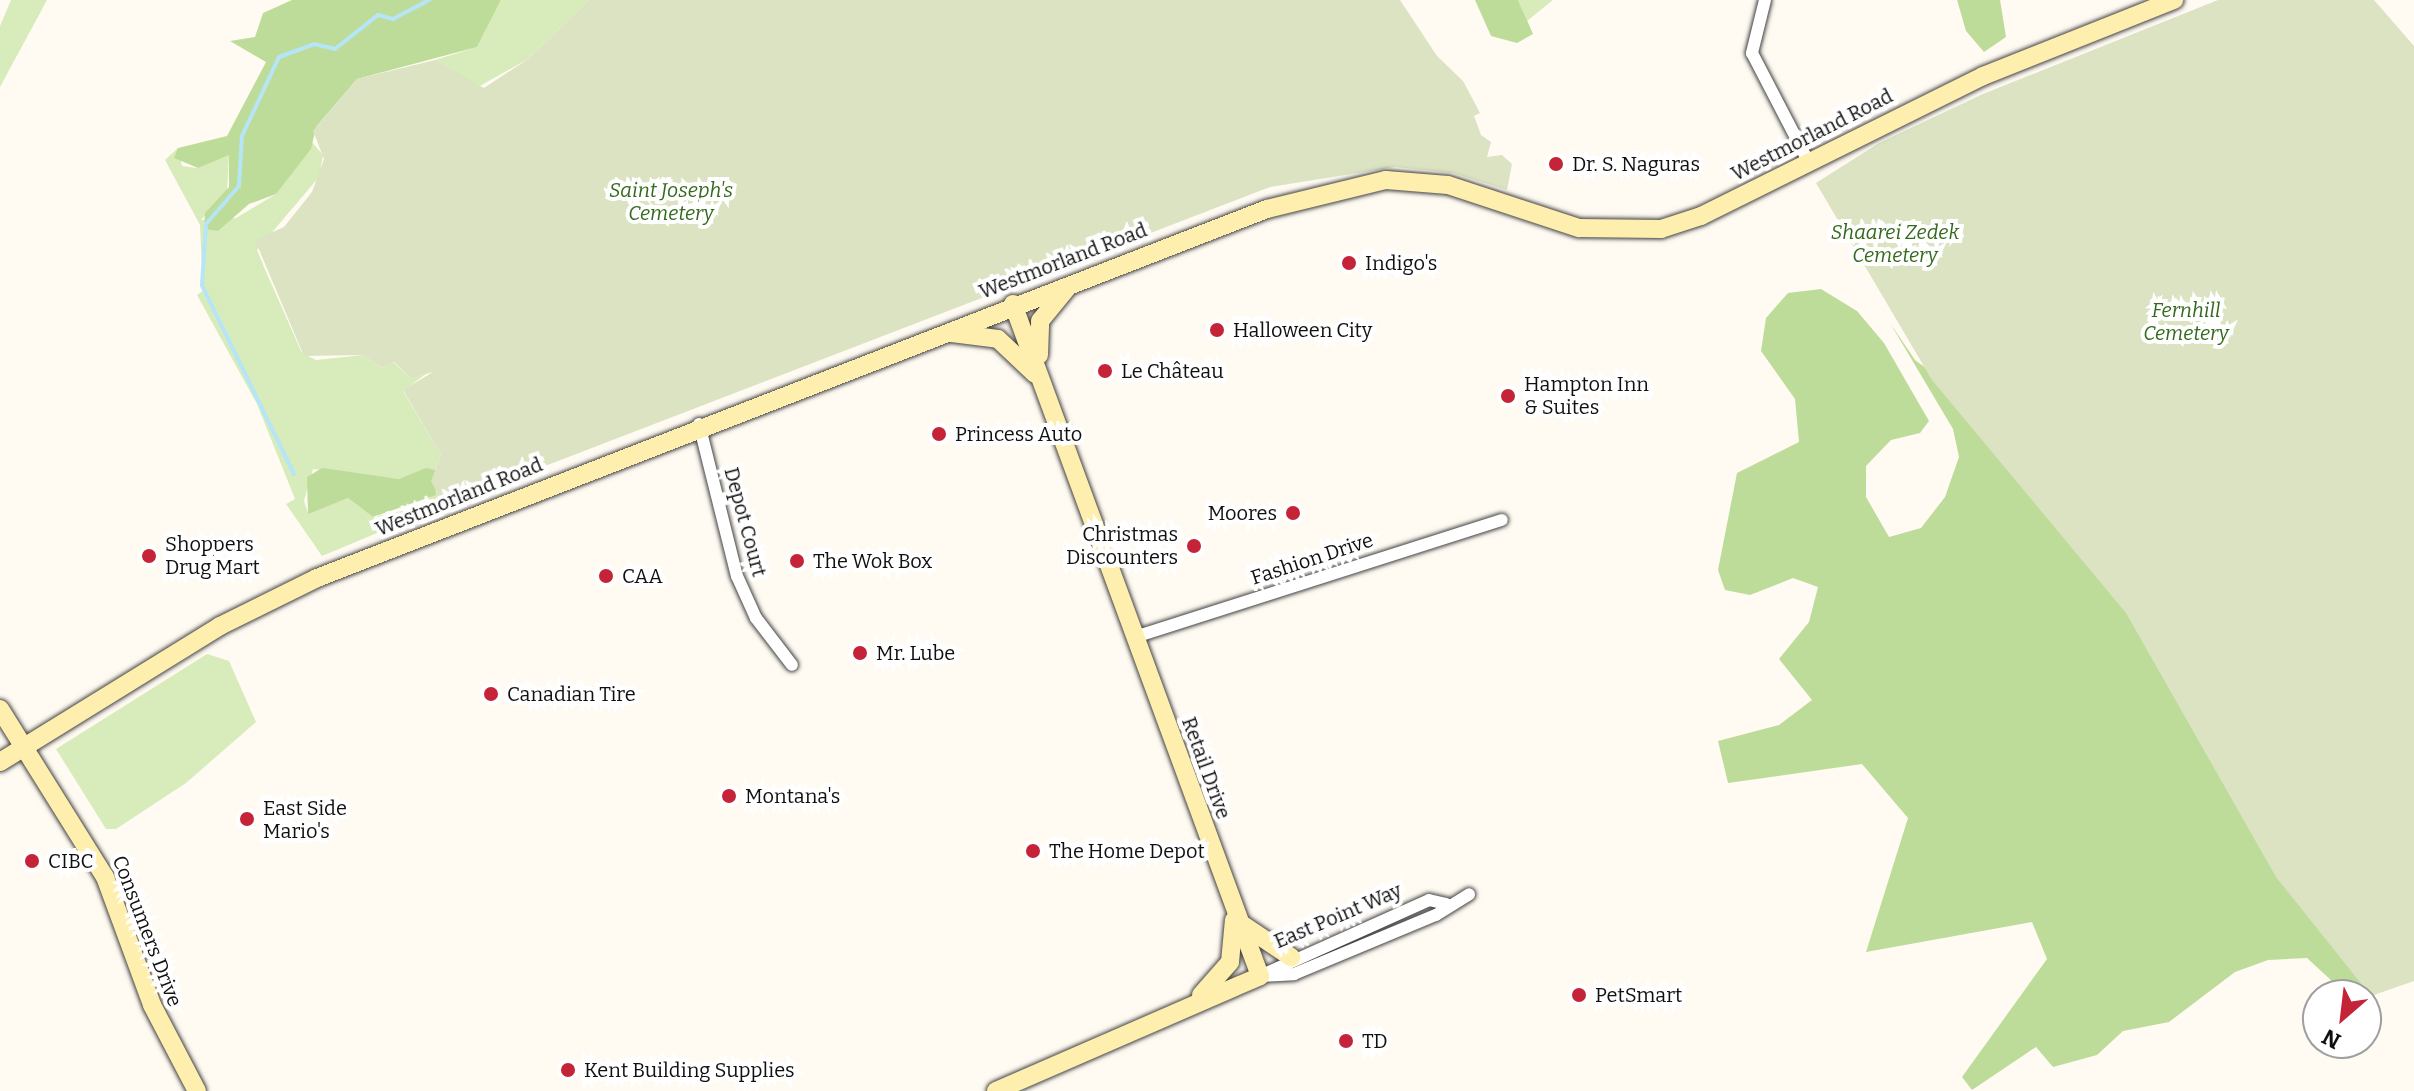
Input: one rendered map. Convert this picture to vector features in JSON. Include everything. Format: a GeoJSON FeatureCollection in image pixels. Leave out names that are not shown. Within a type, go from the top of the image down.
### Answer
{"type":"FeatureCollection","features":[{"type":"Feature","properties":{"kind":"street"},"geometry":{"type":"LineString","coordinates":[[1765,0],[1752,53],[1809,163]]}},
{"type":"Feature","properties":{"kind":"street","name":"Westmorland Road"},"geometry":{"type":"LineString","coordinates":[[0,762],[256,607],[699,424],[1305,196],[1386,180],[1448,185],[1542,219],[1624,233],[1693,219],[1983,76],[2174,0]]}},
{"type":"Feature","properties":{"kind":"street"},"geometry":{"type":"LineString","coordinates":[[1042,382],[1040,321],[1078,279]]}},
{"type":"Feature","properties":{"kind":"street","name":"Retail Drive"},"geometry":{"type":"LineString","coordinates":[[1013,304],[1260,976]]}},
{"type":"Feature","properties":{"kind":"street"},"geometry":{"type":"LineString","coordinates":[[934,334],[998,339],[1042,382]]}},
{"type":"Feature","properties":{"kind":"street","name":"Depot Court"},"geometry":{"type":"LineString","coordinates":[[699,424],[737,576],[756,618],[792,665]]}},
{"type":"Feature","properties":{"kind":"street","name":"Fashion Drive"},"geometry":{"type":"LineString","coordinates":[[1135,637],[1502,520]]}},
{"type":"Feature","properties":{"kind":"street","name":"Consumers Drive"},"geometry":{"type":"LineString","coordinates":[[0,709],[105,877],[160,1025],[197,1091]]}},
{"type":"Feature","properties":{"kind":"street","name":"East Point Way"},"geometry":{"type":"LineString","coordinates":[[1260,976],[1294,974],[1436,915],[1447,904],[1469,894]]}},
{"type":"Feature","properties":{"kind":"street","name":"East Point Way"},"geometry":{"type":"LineString","coordinates":[[1260,976],[1291,957],[1429,900],[1447,904]]}},
{"type":"Feature","properties":{"kind":"street"},"geometry":{"type":"LineString","coordinates":[[1235,913],[1256,938],[1291,957]]}},
{"type":"Feature","properties":{"kind":"street"},"geometry":{"type":"LineString","coordinates":[[1188,1005],[1230,962],[1235,913]]}},
{"type":"Feature","properties":{"kind":"street"},"geometry":{"type":"LineString","coordinates":[[996,1091],[1260,976]]}},
{"type":"Feature","properties":{"kind":"green space"},"geometry":{"type":"Polygon","coordinates":[[[11,0],[47,0],[0,87],[0,26],[11,0]]]}},
{"type":"Feature","properties":{"kind":"green space"},"geometry":{"type":"Polygon","coordinates":[[[292,0],[501,0],[477,47],[357,79],[316,127],[311,149],[276,194],[249,204],[218,231],[204,229],[205,213],[229,187],[229,155],[198,168],[174,158],[178,148],[227,136],[266,62],[230,41],[255,37],[263,13],[292,0]]]}},
{"type":"Feature","properties":{"kind":"green space"},"geometry":{"type":"Polygon","coordinates":[[[501,0],[589,0],[528,59],[478,87],[435,60],[477,47],[501,0]]]}},
{"type":"Feature","properties":{"kind":"green space","name":"Saint Joseph's Cemetery"},"geometry":{"type":"Polygon","coordinates":[[[589,0],[1400,0],[1437,56],[1463,81],[1480,113],[1474,116],[1481,135],[1491,142],[1487,157],[1502,155],[1512,164],[1507,190],[1453,173],[1395,167],[1270,187],[444,505],[431,481],[441,455],[403,390],[433,372],[411,378],[394,362],[382,368],[363,355],[304,356],[255,240],[284,227],[312,192],[324,159],[313,131],[357,79],[435,60],[484,88],[528,59],[589,0]]]}},
{"type":"Feature","properties":{"kind":"green space"},"geometry":{"type":"Polygon","coordinates":[[[1475,0],[1518,0],[1533,34],[1517,43],[1491,36],[1475,0]]]}},
{"type":"Feature","properties":{"kind":"green space"},"geometry":{"type":"Polygon","coordinates":[[[1518,0],[1553,0],[1527,21],[1518,0]]]}},
{"type":"Feature","properties":{"kind":"green space"},"geometry":{"type":"Polygon","coordinates":[[[1957,0],[2000,0],[2006,37],[1984,52],[1966,31],[1957,0]]]}},
{"type":"Feature","properties":{"kind":"green space","name":"Fernhill Cemetery"},"geometry":{"type":"Polygon","coordinates":[[[2218,0],[2374,0],[2414,46],[2414,981],[2382,992],[2382,979],[2357,979],[2276,877],[2126,613],[1932,380],[1816,183],[1879,143],[1983,94],[2218,0]]]}},
{"type":"Feature","properties":{"kind":"green space"},"geometry":{"type":"Polygon","coordinates":[[[312,142],[323,155],[319,177],[257,250],[302,353],[316,360],[363,355],[382,368],[393,362],[411,378],[431,370],[403,391],[441,455],[435,470],[399,479],[313,469],[304,501],[308,513],[348,498],[373,517],[417,508],[437,491],[444,505],[322,556],[286,504],[295,499],[257,404],[197,295],[203,291],[200,225],[165,160],[178,148],[182,166],[197,168],[229,154],[227,193],[201,220],[236,218],[276,194],[312,142]]]}},
{"type":"Feature","properties":{"kind":"green space"},"geometry":{"type":"Polygon","coordinates":[[[1821,289],[1857,311],[1884,343],[1929,421],[1920,433],[1891,440],[1866,466],[1866,497],[1889,537],[1921,528],[1945,497],[1959,457],[1953,429],[1890,323],[1915,360],[2414,729],[2414,765],[2360,961],[2361,979],[2330,979],[2307,958],[2268,960],[2235,972],[2169,1022],[2123,1031],[2097,1055],[2053,1067],[2036,1047],[1972,1090],[1962,1077],[2047,959],[2032,922],[1866,952],[1908,818],[1862,764],[1728,783],[1718,741],[1779,725],[1812,700],[1779,659],[1809,622],[1818,587],[1793,578],[1750,595],[1725,590],[1718,570],[1737,473],[1799,442],[1795,399],[1761,351],[1766,318],[1788,293],[1821,289]]]}},
{"type":"Feature","properties":{"kind":"green space"},"geometry":{"type":"Polygon","coordinates":[[[322,468],[399,479],[426,468],[435,470],[436,495],[373,517],[348,498],[308,514],[307,477],[322,468]]]}},
{"type":"Feature","properties":{"kind":"green space"},"geometry":{"type":"Polygon","coordinates":[[[207,654],[229,661],[256,722],[186,783],[116,829],[106,829],[56,749],[207,654]]]}},
{"type":"Feature","properties":{"kind":"waterway"},"geometry":{"type":"LineString","coordinates":[[294,474],[202,285],[206,224],[239,186],[242,136],[279,57],[314,44],[335,49],[378,15],[393,19],[429,0]]}},
{"type":"Feature","properties":{"kind":"place","name":"Dr. S. Naguras"},"geometry":{"type":"Point","coordinates":[1556,164]}},
{"type":"Feature","properties":{"kind":"place","name":"Indigo's"},"geometry":{"type":"Point","coordinates":[1349,263]}},
{"type":"Feature","properties":{"kind":"place","name":"Halloween City"},"geometry":{"type":"Point","coordinates":[1217,330]}},
{"type":"Feature","properties":{"kind":"place","name":"Le Château"},"geometry":{"type":"Point","coordinates":[1105,371]}},
{"type":"Feature","properties":{"kind":"place","name":"Hampton Inn & Suites"},"geometry":{"type":"Point","coordinates":[1508,396]}},
{"type":"Feature","properties":{"kind":"place","name":"Princess Auto"},"geometry":{"type":"Point","coordinates":[939,434]}},
{"type":"Feature","properties":{"kind":"place","name":"Moores"},"geometry":{"type":"Point","coordinates":[1293,513]}},
{"type":"Feature","properties":{"kind":"place","name":"Christmas Discounters"},"geometry":{"type":"Point","coordinates":[1194,546]}},
{"type":"Feature","properties":{"kind":"place","name":"Shoppers Drug Mart"},"geometry":{"type":"Point","coordinates":[149,556]}},
{"type":"Feature","properties":{"kind":"place","name":"The Wok Box"},"geometry":{"type":"Point","coordinates":[797,561]}},
{"type":"Feature","properties":{"kind":"place","name":"CAA"},"geometry":{"type":"Point","coordinates":[606,576]}},
{"type":"Feature","properties":{"kind":"place","name":"Mr. Lube"},"geometry":{"type":"Point","coordinates":[860,653]}},
{"type":"Feature","properties":{"kind":"place","name":"Canadian Tire"},"geometry":{"type":"Point","coordinates":[491,694]}},
{"type":"Feature","properties":{"kind":"place","name":"Montana's"},"geometry":{"type":"Point","coordinates":[729,796]}},
{"type":"Feature","properties":{"kind":"place","name":"East Side Mario's"},"geometry":{"type":"Point","coordinates":[247,819]}},
{"type":"Feature","properties":{"kind":"place","name":"The Home Depot"},"geometry":{"type":"Point","coordinates":[1033,851]}},
{"type":"Feature","properties":{"kind":"place","name":"CIBC"},"geometry":{"type":"Point","coordinates":[32,861]}},
{"type":"Feature","properties":{"kind":"place","name":"PetSmart"},"geometry":{"type":"Point","coordinates":[1579,995]}},
{"type":"Feature","properties":{"kind":"place","name":"TD"},"geometry":{"type":"Point","coordinates":[1346,1041]}},
{"type":"Feature","properties":{"kind":"place","name":"Kent Building Supplies"},"geometry":{"type":"Point","coordinates":[568,1070]}},
{"type":"Feature","properties":{"kind":"park label","name":"Shaarei Zedek Cemetery"},"geometry":{"type":"Point","coordinates":[1895,244]}}]}
